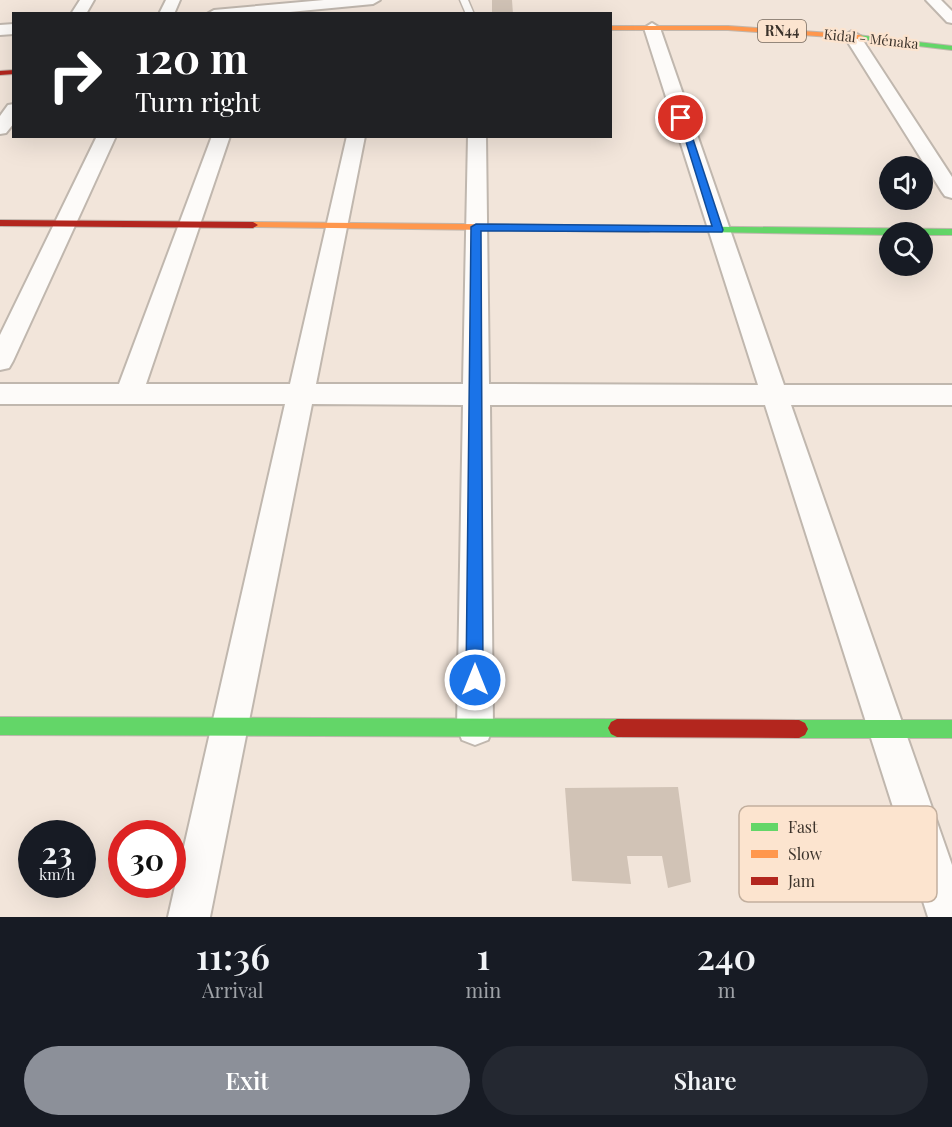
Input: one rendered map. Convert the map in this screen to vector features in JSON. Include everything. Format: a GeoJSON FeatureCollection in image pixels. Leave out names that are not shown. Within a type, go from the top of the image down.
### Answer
{"type":"FeatureCollection","features":[{"type":"Feature","properties":{"kind":"street"},"geometry":{"type":"LineString","coordinates":[[232,12],[373,0]]}},
{"type":"Feature","properties":{"kind":"street"},"geometry":{"type":"LineString","coordinates":[[933,0],[952,19]]}},
{"type":"Feature","properties":{"kind":"street","name":"Kidal - Ménaka"},"geometry":{"type":"LineString","coordinates":[[612,28],[728,28],[852,36],[952,48]]}},
{"type":"Feature","properties":{"kind":"street"},"geometry":{"type":"LineString","coordinates":[[652,28],[911,806]]}},
{"type":"Feature","properties":{"kind":"street"},"geometry":{"type":"LineString","coordinates":[[852,36],[952,192]]}},
{"type":"Feature","properties":{"kind":"street"},"geometry":{"type":"LineString","coordinates":[[0,129],[12,112]]}},
{"type":"Feature","properties":{"kind":"street"},"geometry":{"type":"LineString","coordinates":[[0,361],[106,138]]}},
{"type":"Feature","properties":{"kind":"street"},"geometry":{"type":"LineString","coordinates":[[129,394],[220,138]]}},
{"type":"Feature","properties":{"kind":"street"},"geometry":{"type":"LineString","coordinates":[[189,917],[356,138]]}},
{"type":"Feature","properties":{"kind":"street"},"geometry":{"type":"LineString","coordinates":[[475,728],[477,138]]}},
{"type":"Feature","properties":{"kind":"street"},"geometry":{"type":"LineString","coordinates":[[0,223],[952,232]]}},
{"type":"Feature","properties":{"kind":"street"},"geometry":{"type":"LineString","coordinates":[[0,394],[952,395]]}},
{"type":"Feature","properties":{"kind":"street"},"geometry":{"type":"LineString","coordinates":[[0,726],[952,729]]}},
{"type":"Feature","properties":{"kind":"street"},"geometry":{"type":"LineString","coordinates":[[937,882],[949,917]]}},
{"type":"Feature","properties":{"kind":"building"},"geometry":{"type":"Polygon","coordinates":[[[492,0],[512,0],[513,12],[492,12],[492,0]]]}},
{"type":"Feature","properties":{"kind":"building"},"geometry":{"type":"Polygon","coordinates":[[[678,787],[691,882],[668,888],[662,856],[627,856],[631,884],[572,881],[565,788],[678,787]]]}},
{"type":"Feature","properties":{"kind":"traffic: fast"},"geometry":{"type":"LineString","coordinates":[[860,37],[952,48]]}},
{"type":"Feature","properties":{"kind":"traffic: fast"},"geometry":{"type":"LineString","coordinates":[[649,229],[952,232]]}},
{"type":"Feature","properties":{"kind":"traffic: fast"},"geometry":{"type":"LineString","coordinates":[[0,726],[617,728]]}},
{"type":"Feature","properties":{"kind":"traffic: fast"},"geometry":{"type":"LineString","coordinates":[[799,729],[952,729]]}},
{"type":"Feature","properties":{"kind":"traffic: slow"},"geometry":{"type":"LineString","coordinates":[[612,28],[728,28],[860,37]]}},
{"type":"Feature","properties":{"kind":"traffic: slow"},"geometry":{"type":"LineString","coordinates":[[253,225],[649,229]]}},
{"type":"Feature","properties":{"kind":"traffic: jam"},"geometry":{"type":"LineString","coordinates":[[0,73],[12,72]]}},
{"type":"Feature","properties":{"kind":"traffic: jam"},"geometry":{"type":"LineString","coordinates":[[0,223],[253,225]]}},
{"type":"Feature","properties":{"kind":"traffic: jam"},"geometry":{"type":"LineString","coordinates":[[617,728],[799,729]]}},
{"type":"Feature","properties":{"kind":"route"},"geometry":{"type":"LineString","coordinates":[[475,680],[476,227],[718,230],[681,118]]}}]}
